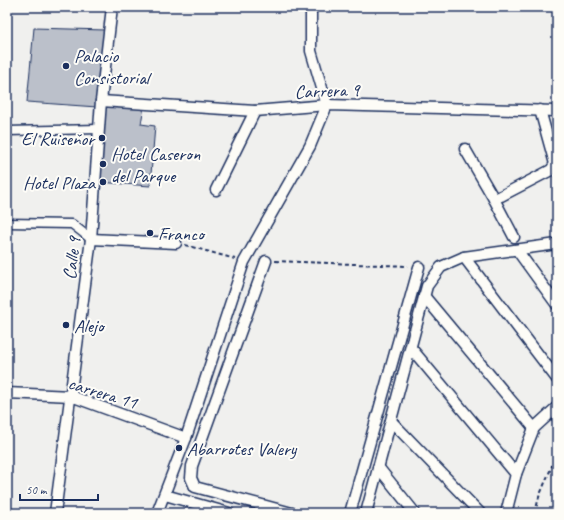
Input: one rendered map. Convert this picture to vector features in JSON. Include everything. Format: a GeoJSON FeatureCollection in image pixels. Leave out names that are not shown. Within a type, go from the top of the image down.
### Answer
{"type":"FeatureCollection","features":[{"type":"Feature","properties":{"kind":"street","name":"Calle 9"},"geometry":{"type":"LineString","coordinates":[[55,513],[91,239],[101,101],[112,7]]}},
{"type":"Feature","properties":{"kind":"street"},"geometry":{"type":"LineString","coordinates":[[157,513],[186,438],[244,262],[310,146],[327,105],[311,51],[311,7]]}},
{"type":"Feature","properties":{"kind":"street","name":"Carrera 9"},"geometry":{"type":"LineString","coordinates":[[101,101],[256,111],[327,105],[556,111]]}},
{"type":"Feature","properties":{"kind":"street"},"geometry":{"type":"LineString","coordinates":[[494,199],[551,170],[555,164],[540,110]]}},
{"type":"Feature","properties":{"kind":"street"},"geometry":{"type":"LineString","coordinates":[[216,190],[256,111]]}},
{"type":"Feature","properties":{"kind":"street"},"geometry":{"type":"LineString","coordinates":[[7,131],[99,129]]}},
{"type":"Feature","properties":{"kind":"street"},"geometry":{"type":"LineString","coordinates":[[465,149],[514,237]]}},
{"type":"Feature","properties":{"kind":"street"},"geometry":{"type":"LineString","coordinates":[[7,223],[72,224],[91,239],[176,243]]}},
{"type":"Feature","properties":{"kind":"street"},"geometry":{"type":"LineString","coordinates":[[366,513],[427,286],[441,267],[464,257],[557,244]]}},
{"type":"Feature","properties":{"kind":"street"},"geometry":{"type":"LineString","coordinates":[[517,250],[557,305]]}},
{"type":"Feature","properties":{"kind":"street"},"geometry":{"type":"LineString","coordinates":[[464,257],[557,379]]}},
{"type":"Feature","properties":{"kind":"street"},"geometry":{"type":"LineString","coordinates":[[266,261],[192,466],[191,478],[195,487],[292,513]]}},
{"type":"Feature","properties":{"kind":"street"},"geometry":{"type":"LineString","coordinates":[[350,513],[419,266]]}},
{"type":"Feature","properties":{"kind":"street"},"geometry":{"type":"LineString","coordinates":[[424,296],[534,428]]}},
{"type":"Feature","properties":{"kind":"street"},"geometry":{"type":"LineString","coordinates":[[410,348],[516,474]]}},
{"type":"Feature","properties":{"kind":"street","name":"carrera 11"},"geometry":{"type":"LineString","coordinates":[[7,393],[71,396],[186,438]]}},
{"type":"Feature","properties":{"kind":"street"},"geometry":{"type":"LineString","coordinates":[[506,513],[516,474],[534,428],[557,407]]}},
{"type":"Feature","properties":{"kind":"street"},"geometry":{"type":"LineString","coordinates":[[391,421],[480,513]]}},
{"type":"Feature","properties":{"kind":"street"},"geometry":{"type":"LineString","coordinates":[[378,467],[415,513]]}},
{"type":"Feature","properties":{"kind":"street"},"geometry":{"type":"LineString","coordinates":[[165,495],[229,513]]}},
{"type":"Feature","properties":{"kind":"path"},"geometry":{"type":"LineString","coordinates":[[176,243],[244,262]]}},
{"type":"Feature","properties":{"kind":"path"},"geometry":{"type":"LineString","coordinates":[[266,261],[419,266]]}},
{"type":"Feature","properties":{"kind":"path"},"geometry":{"type":"LineString","coordinates":[[535,513],[538,497],[557,454]]}},
{"type":"Feature","properties":{"kind":"building","name":"Palacio Consistorial"},"geometry":{"type":"Polygon","coordinates":[[[34,28],[105,30],[97,107],[27,102],[34,28]]]}},
{"type":"Feature","properties":{"kind":"building"},"geometry":{"type":"Polygon","coordinates":[[[106,103],[144,106],[141,124],[155,126],[150,186],[99,182],[106,103]]]}},
{"type":"Feature","properties":{"kind":"place","name":"Palacio Consistorial"},"geometry":{"type":"Point","coordinates":[66,66]}},
{"type":"Feature","properties":{"kind":"place","name":"El Ruiseňor"},"geometry":{"type":"Point","coordinates":[102,138]}},
{"type":"Feature","properties":{"kind":"place","name":"Hotel Caseron del Parque"},"geometry":{"type":"Point","coordinates":[103,164]}},
{"type":"Feature","properties":{"kind":"place","name":"Hotel Plaza"},"geometry":{"type":"Point","coordinates":[103,182]}},
{"type":"Feature","properties":{"kind":"place","name":"Franco"},"geometry":{"type":"Point","coordinates":[150,233]}},
{"type":"Feature","properties":{"kind":"place","name":"Alejo"},"geometry":{"type":"Point","coordinates":[66,325]}},
{"type":"Feature","properties":{"kind":"place","name":"Abarrotes Valery"},"geometry":{"type":"Point","coordinates":[179,448]}}]}
